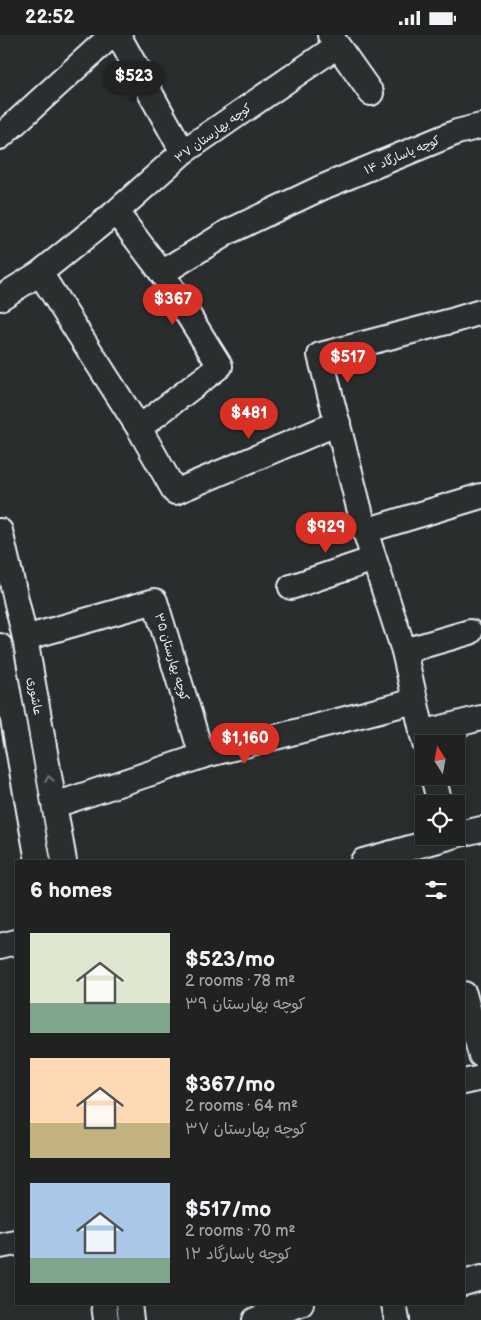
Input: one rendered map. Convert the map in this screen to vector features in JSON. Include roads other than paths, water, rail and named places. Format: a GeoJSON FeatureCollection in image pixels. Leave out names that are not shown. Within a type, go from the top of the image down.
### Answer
{"type":"FeatureCollection","features":[{"type":"Feature","properties":{"kind":"street"},"geometry":{"type":"LineString","coordinates":[[0,137],[112,35]]}},
{"type":"Feature","properties":{"kind":"street"},"geometry":{"type":"LineString","coordinates":[[118,35],[183,152]]}},
{"type":"Feature","properties":{"kind":"street","name":"کوچه بهارستان ۳۷"},"geometry":{"type":"LineString","coordinates":[[0,298],[40,273],[116,212],[183,152],[334,41],[371,93]]}},
{"type":"Feature","properties":{"kind":"street","name":"کوچه پاسارگاد ۱۴"},"geometry":{"type":"LineString","coordinates":[[162,273],[228,233],[323,187],[457,132],[481,126]]}},
{"type":"Feature","properties":{"kind":"street"},"geometry":{"type":"LineString","coordinates":[[116,212],[162,273],[220,366],[139,428]]}},
{"type":"Feature","properties":{"kind":"street"},"geometry":{"type":"LineString","coordinates":[[40,273],[139,428],[175,492],[338,423]]}},
{"type":"Feature","properties":{"kind":"street"},"geometry":{"type":"LineString","coordinates":[[422,735],[404,651],[364,531],[320,355],[481,312]]}},
{"type":"Feature","properties":{"kind":"street"},"geometry":{"type":"LineString","coordinates":[[364,531],[481,496]]}},
{"type":"Feature","properties":{"kind":"street","name":"عاشوری"},"geometry":{"type":"LineString","coordinates":[[0,531],[4,594],[25,639],[64,860]]}},
{"type":"Feature","properties":{"kind":"street"},"geometry":{"type":"LineString","coordinates":[[291,587],[374,559]]}},
{"type":"Feature","properties":{"kind":"street","name":"کوچه بهارستان ۳۵"},"geometry":{"type":"LineString","coordinates":[[25,639],[155,601],[202,756]]}},
{"type":"Feature","properties":{"kind":"street"},"geometry":{"type":"LineString","coordinates":[[404,651],[470,632]]}},
{"type":"Feature","properties":{"kind":"street","name":"عاشوری"},"geometry":{"type":"LineString","coordinates":[[0,646],[38,860]]}},
{"type":"Feature","properties":{"kind":"street"},"geometry":{"type":"LineString","coordinates":[[67,801],[202,756],[415,701]]}},
{"type":"Feature","properties":{"kind":"street"},"geometry":{"type":"LineString","coordinates":[[432,735],[481,718]]}},
{"type":"Feature","properties":{"kind":"street"},"geometry":{"type":"LineString","coordinates":[[465,833],[481,829]]}},
{"type":"Feature","properties":{"kind":"street"},"geometry":{"type":"LineString","coordinates":[[371,860],[424,853],[437,845]]}},
{"type":"Feature","properties":{"kind":"street"},"geometry":{"type":"LineString","coordinates":[[0,946],[15,942]]}},
{"type":"Feature","properties":{"kind":"street"},"geometry":{"type":"LineString","coordinates":[[465,998],[481,1056],[465,1061]]}},
{"type":"Feature","properties":{"kind":"street"},"geometry":{"type":"LineString","coordinates":[[465,1082],[481,1078]]}},
{"type":"Feature","properties":{"kind":"street"},"geometry":{"type":"LineString","coordinates":[[0,1246],[15,1243]]}},
{"type":"Feature","properties":{"kind":"street"},"geometry":{"type":"LineString","coordinates":[[465,1283],[481,1278]]}},
{"type":"Feature","properties":{"kind":"street"},"geometry":{"type":"LineString","coordinates":[[104,1305],[106,1320]]}},
{"type":"Feature","properties":{"kind":"street"},"geometry":{"type":"LineString","coordinates":[[129,1305],[131,1320]]}},
{"type":"Feature","properties":{"kind":"street"},"geometry":{"type":"LineString","coordinates":[[254,1320],[298,1305]]}}]}
